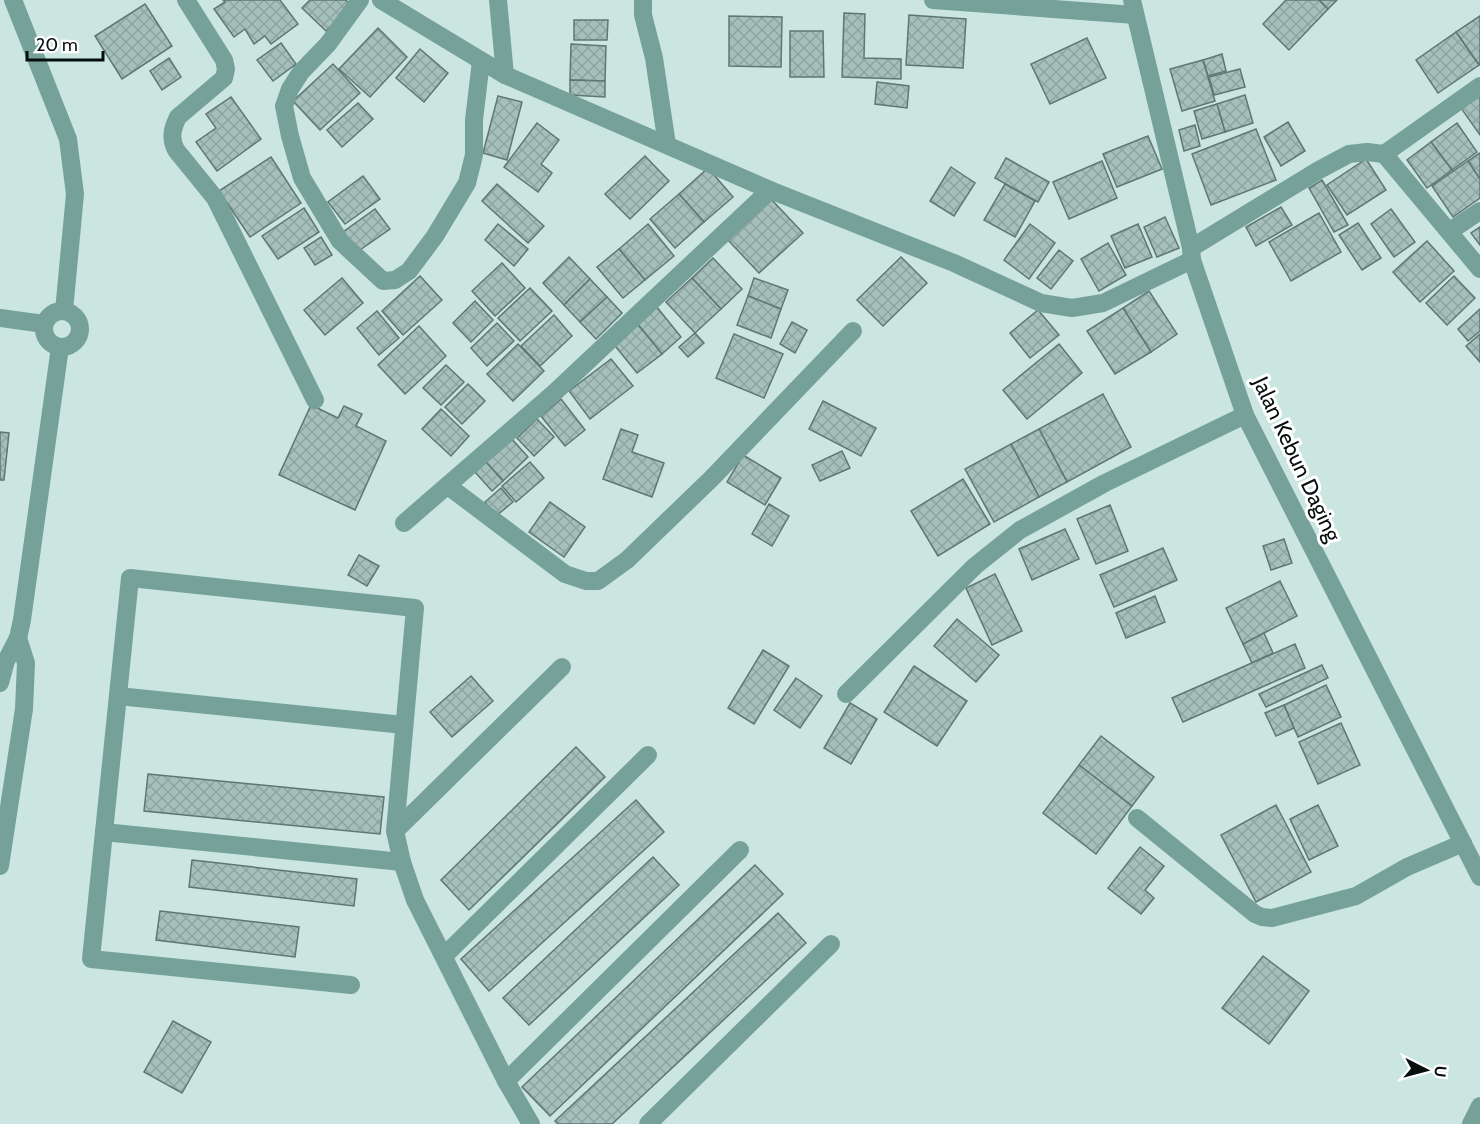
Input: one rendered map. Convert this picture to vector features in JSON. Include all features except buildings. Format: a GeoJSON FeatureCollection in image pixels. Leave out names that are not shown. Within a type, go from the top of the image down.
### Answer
{"type":"FeatureCollection","features":[{"type":"Feature","properties":{"kind":"street"},"geometry":{"type":"LineString","coordinates":[[13,0],[68,139],[75,194],[64,311]]}},
{"type":"Feature","properties":{"kind":"street"},"geometry":{"type":"LineString","coordinates":[[186,0],[224,60],[226,69],[224,78],[178,117],[174,125],[172,142],[214,198],[315,400]]}},
{"type":"Feature","properties":{"kind":"street"},"geometry":{"type":"LineString","coordinates":[[360,0],[328,44],[301,72],[290,89],[284,105],[302,178],[340,241],[383,281],[395,280],[409,271],[435,236],[467,183],[474,155],[474,120],[481,61]]}},
{"type":"Feature","properties":{"kind":"street"},"geometry":{"type":"LineString","coordinates":[[381,0],[505,75],[770,190],[954,263],[1041,303],[1072,308],[1103,303],[1191,254],[1319,170],[1349,154],[1367,152],[1384,154],[1480,86]]}},
{"type":"Feature","properties":{"kind":"street"},"geometry":{"type":"LineString","coordinates":[[498,0],[505,75]]}},
{"type":"Feature","properties":{"kind":"street"},"geometry":{"type":"LineString","coordinates":[[643,0],[643,15],[660,93],[667,145]]}},
{"type":"Feature","properties":{"kind":"street"},"geometry":{"type":"LineString","coordinates":[[933,0],[1134,8]]}},
{"type":"Feature","properties":{"kind":"street","name":"Jalan Kebun Daging"},"geometry":{"type":"LineString","coordinates":[[1134,8],[1191,254],[1245,415],[1480,877]]}},
{"type":"Feature","properties":{"kind":"street"},"geometry":{"type":"LineString","coordinates":[[1384,154],[1480,269]]}},
{"type":"Feature","properties":{"kind":"street"},"geometry":{"type":"LineString","coordinates":[[404,524],[554,393],[770,190]]}},
{"type":"Feature","properties":{"kind":"street"},"geometry":{"type":"LineString","coordinates":[[1450,231],[1480,211]]}},
{"type":"Feature","properties":{"kind":"street"},"geometry":{"type":"LineString","coordinates":[[64,311],[75,317],[80,328],[76,340],[66,347],[60,347],[49,342],[44,331],[44,324],[52,314],[64,311]]}},
{"type":"Feature","properties":{"kind":"street"},"geometry":{"type":"LineString","coordinates":[[0,318],[44,324]]}},
{"type":"Feature","properties":{"kind":"street"},"geometry":{"type":"LineString","coordinates":[[448,486],[565,574],[586,581],[598,581],[627,561],[712,478],[853,331]]}},
{"type":"Feature","properties":{"kind":"street"},"geometry":{"type":"LineString","coordinates":[[0,866],[24,709],[26,663],[18,638],[60,347]]}},
{"type":"Feature","properties":{"kind":"street"},"geometry":{"type":"LineString","coordinates":[[846,694],[975,566],[1020,530],[1105,483],[1245,415]]}},
{"type":"Feature","properties":{"kind":"street"},"geometry":{"type":"LineString","coordinates":[[351,985],[91,959],[130,578],[415,608],[395,831],[402,862],[415,900],[445,955],[506,1080],[531,1124]]}},
{"type":"Feature","properties":{"kind":"street"},"geometry":{"type":"LineString","coordinates":[[0,684],[3,660],[18,638]]}},
{"type":"Feature","properties":{"kind":"street"},"geometry":{"type":"LineString","coordinates":[[3,660],[26,663]]}},
{"type":"Feature","properties":{"kind":"street"},"geometry":{"type":"LineString","coordinates":[[395,831],[562,667]]}},
{"type":"Feature","properties":{"kind":"street"},"geometry":{"type":"LineString","coordinates":[[118,696],[404,725]]}},
{"type":"Feature","properties":{"kind":"street"},"geometry":{"type":"LineString","coordinates":[[445,955],[648,755]]}},
{"type":"Feature","properties":{"kind":"street"},"geometry":{"type":"LineString","coordinates":[[1137,818],[1255,914],[1272,918],[1356,896],[1407,867],[1463,843]]}},
{"type":"Feature","properties":{"kind":"street"},"geometry":{"type":"LineString","coordinates":[[104,832],[402,862]]}},
{"type":"Feature","properties":{"kind":"street"},"geometry":{"type":"LineString","coordinates":[[506,1080],[740,850]]}},
{"type":"Feature","properties":{"kind":"street"},"geometry":{"type":"LineString","coordinates":[[648,1124],[831,944]]}},
{"type":"Feature","properties":{"kind":"street"},"geometry":{"type":"LineString","coordinates":[[1471,1124],[1480,1107]]}}]}
